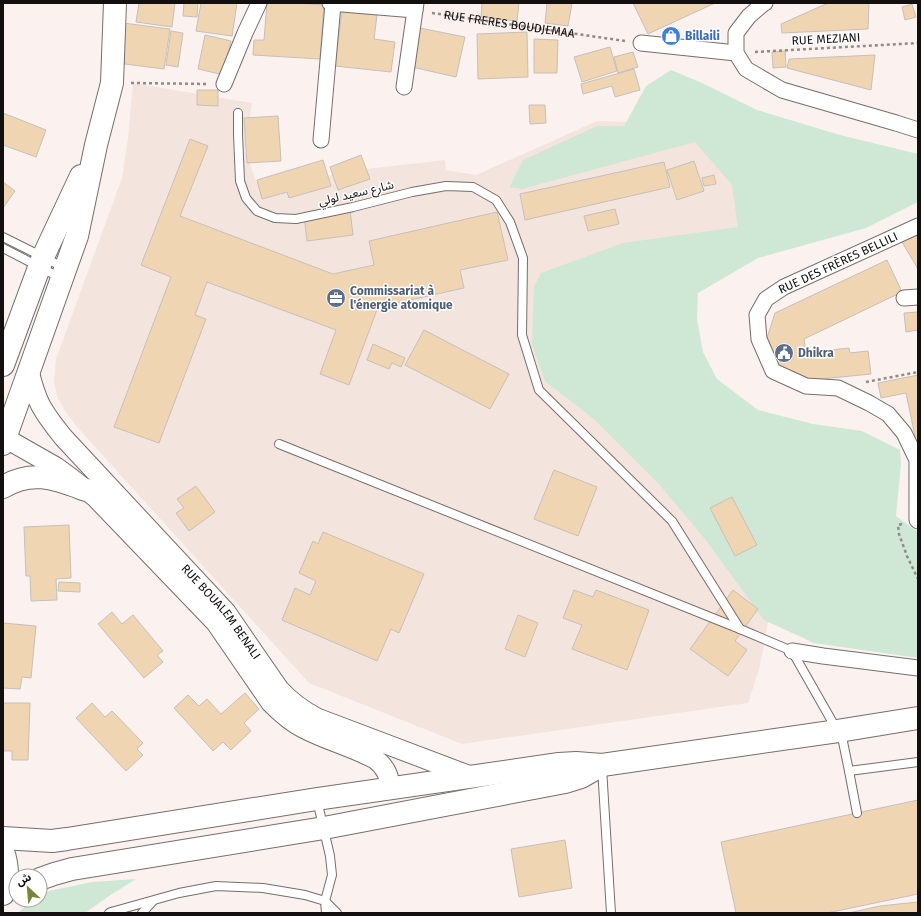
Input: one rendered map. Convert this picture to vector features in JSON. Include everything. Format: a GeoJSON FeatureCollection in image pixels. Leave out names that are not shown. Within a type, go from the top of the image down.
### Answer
{"type":"FeatureCollection","features":[{"type":"Feature","properties":{"kind":"main road"},"geometry":{"type":"LineString","coordinates":[[4,441],[77,236],[96,145],[112,83],[115,3]]}},
{"type":"Feature","properties":{"kind":"main road"},"geometry":{"type":"LineString","coordinates":[[3,365],[41,262],[96,145]]}},
{"type":"Feature","properties":{"kind":"main road"},"geometry":{"type":"LineString","coordinates":[[3,487],[20,479],[42,477],[53,478],[86,490]]}},
{"type":"Feature","properties":{"kind":"main road"},"geometry":{"type":"LineString","coordinates":[[3,838],[52,840],[67,839],[317,799],[558,764],[576,763],[602,765],[839,731],[918,718]]}},
{"type":"Feature","properties":{"kind":"main road"},"geometry":{"type":"LineString","coordinates":[[48,876],[72,869],[324,828],[565,782],[581,777],[602,765]]}},
{"type":"Feature","properties":{"kind":"main road"},"geometry":{"type":"LineString","coordinates":[[3,851],[8,873],[3,896]]}},
{"type":"Feature","properties":{"kind":"street"},"geometry":{"type":"LineString","coordinates":[[224,84],[259,3]]}},
{"type":"Feature","properties":{"kind":"street"},"geometry":{"type":"LineString","coordinates":[[321,140],[332,3],[416,7],[404,87]]}},
{"type":"Feature","properties":{"kind":"street"},"geometry":{"type":"LineString","coordinates":[[765,3],[750,16],[736,32],[736,53],[746,69],[782,90],[918,130]]}},
{"type":"Feature","properties":{"kind":"street"},"geometry":{"type":"LineString","coordinates":[[641,43],[736,53]]}},
{"type":"Feature","properties":{"kind":"street","name":"RUE DES FRÈRES BELLILI"},"geometry":{"type":"LineString","coordinates":[[917,520],[917,460],[904,433],[888,414],[838,388],[806,386],[773,371],[759,338],[757,315],[766,299],[784,287],[918,226]]}},
{"type":"Feature","properties":{"kind":"street","name":"RUE BOUALEM BENALI"},"geometry":{"type":"LineString","coordinates":[[29,371],[41,406],[51,422],[63,437],[226,612],[286,698],[317,718],[473,777]]}},
{"type":"Feature","properties":{"kind":"street"},"geometry":{"type":"LineString","coordinates":[[4,441],[56,467],[95,498],[216,623],[271,703],[280,712],[302,728],[375,759],[386,770],[391,789]]}},
{"type":"Feature","properties":{"kind":"street"},"geometry":{"type":"LineString","coordinates":[[792,651],[918,668]]}},
{"type":"Feature","properties":{"kind":"lane","name":"شارع سعيد لولي"},"geometry":{"type":"LineString","coordinates":[[238,113],[240,181],[246,198],[257,211],[275,218],[296,219],[353,207],[419,190],[446,186],[473,187],[496,200],[510,222],[523,258],[522,336],[539,390],[672,521],[740,629]]}},
{"type":"Feature","properties":{"kind":"lane"},"geometry":{"type":"LineString","coordinates":[[3,237],[41,262],[64,274]]}},
{"type":"Feature","properties":{"kind":"lane"},"geometry":{"type":"LineString","coordinates":[[3,248],[41,262]]}},
{"type":"Feature","properties":{"kind":"lane"},"geometry":{"type":"LineString","coordinates":[[279,444],[792,651],[839,731],[857,813]]}},
{"type":"Feature","properties":{"kind":"lane"},"geometry":{"type":"LineString","coordinates":[[849,771],[918,762]]}},
{"type":"Feature","properties":{"kind":"lane"},"geometry":{"type":"LineString","coordinates":[[602,765],[611,913]]}},
{"type":"Feature","properties":{"kind":"lane"},"geometry":{"type":"LineString","coordinates":[[317,799],[330,856],[332,875],[325,902],[326,913]]}},
{"type":"Feature","properties":{"kind":"lane"},"geometry":{"type":"LineString","coordinates":[[109,913],[154,899],[216,886],[263,888],[306,895],[325,902],[337,913]]}},
{"type":"Feature","properties":{"kind":"lane"},"geometry":{"type":"LineString","coordinates":[[142,913],[154,899]]}},
{"type":"Feature","properties":{"kind":"path","name":"RUE FRERES BOUDJEMAA"},"geometry":{"type":"LineString","coordinates":[[416,7],[641,43]]}},
{"type":"Feature","properties":{"kind":"path","name":"RUE MEZIANI"},"geometry":{"type":"LineString","coordinates":[[736,53],[918,43]]}},
{"type":"Feature","properties":{"kind":"path"},"geometry":{"type":"LineString","coordinates":[[112,83],[224,84]]}},
{"type":"Feature","properties":{"kind":"path"},"geometry":{"type":"LineString","coordinates":[[838,388],[918,372]]}},
{"type":"Feature","properties":{"kind":"path"},"geometry":{"type":"LineString","coordinates":[[917,520],[898,525],[899,534],[907,556],[918,579]]}},
{"type":"Feature","properties":{"kind":"shaded area"},"geometry":{"type":"Polygon","coordinates":[[[133,83],[252,103],[245,151],[260,191],[348,171],[445,160],[446,170],[476,175],[597,121],[696,124],[857,168],[686,294],[769,618],[759,670],[748,703],[462,744],[309,683],[78,428],[58,399],[54,383],[56,359],[122,178],[128,138],[133,83]]]}},
{"type":"Feature","properties":{"kind":"green space"},"geometry":{"type":"Polygon","coordinates":[[[671,70],[702,83],[757,110],[840,135],[918,154],[918,202],[866,228],[758,258],[698,293],[697,319],[703,352],[717,379],[758,410],[813,424],[862,431],[900,450],[901,464],[896,516],[918,532],[918,658],[814,643],[764,620],[705,539],[659,484],[595,420],[545,381],[532,345],[534,287],[541,273],[623,243],[738,227],[732,185],[695,142],[522,189],[510,187],[523,160],[597,126],[624,126],[646,86],[671,70]]]}},
{"type":"Feature","properties":{"kind":"green space"},"geometry":{"type":"Polygon","coordinates":[[[136,879],[85,913],[18,913],[23,908],[48,908],[49,891],[92,882],[136,879]]]}},
{"type":"Feature","properties":{"kind":"building"},"geometry":{"type":"Polygon","coordinates":[[[139,3],[175,3],[172,27],[136,22],[139,3]]]}},
{"type":"Feature","properties":{"kind":"building"},"geometry":{"type":"Polygon","coordinates":[[[184,3],[198,3],[197,17],[183,16],[184,3]]]}},
{"type":"Feature","properties":{"kind":"building"},"geometry":{"type":"Polygon","coordinates":[[[201,3],[237,3],[232,36],[196,31],[201,3]]]}},
{"type":"Feature","properties":{"kind":"building"},"geometry":{"type":"Polygon","coordinates":[[[267,3],[324,5],[320,59],[253,55],[254,40],[264,40],[267,3]]]}},
{"type":"Feature","properties":{"kind":"building"},"geometry":{"type":"Polygon","coordinates":[[[482,3],[519,3],[517,21],[481,17],[482,3]]]}},
{"type":"Feature","properties":{"kind":"building"},"geometry":{"type":"Polygon","coordinates":[[[547,3],[572,3],[568,26],[545,23],[547,3]]]}},
{"type":"Feature","properties":{"kind":"building"},"geometry":{"type":"Polygon","coordinates":[[[633,3],[715,3],[648,34],[633,3]]]}},
{"type":"Feature","properties":{"kind":"building"},"geometry":{"type":"Polygon","coordinates":[[[828,3],[869,3],[868,29],[782,33],[781,24],[828,3]]]}},
{"type":"Feature","properties":{"kind":"building"},"geometry":{"type":"Polygon","coordinates":[[[912,4],[916,17],[905,20],[902,7],[912,4]]]}},
{"type":"Feature","properties":{"kind":"building"},"geometry":{"type":"Polygon","coordinates":[[[342,11],[377,15],[374,39],[395,42],[391,72],[335,66],[342,11]]]}},
{"type":"Feature","properties":{"kind":"building"},"geometry":{"type":"Polygon","coordinates":[[[123,23],[170,29],[164,69],[117,63],[123,23]]]}},
{"type":"Feature","properties":{"kind":"building"},"geometry":{"type":"Polygon","coordinates":[[[420,28],[465,37],[456,77],[412,67],[420,28]]]}},
{"type":"Feature","properties":{"kind":"building"},"geometry":{"type":"Polygon","coordinates":[[[171,31],[183,33],[178,67],[166,65],[171,31]]]}},
{"type":"Feature","properties":{"kind":"building"},"geometry":{"type":"Polygon","coordinates":[[[527,32],[528,77],[478,79],[477,34],[527,32]]]}},
{"type":"Feature","properties":{"kind":"building"},"geometry":{"type":"Polygon","coordinates":[[[205,35],[231,41],[224,75],[198,69],[205,35]]]}},
{"type":"Feature","properties":{"kind":"building"},"geometry":{"type":"Polygon","coordinates":[[[534,39],[558,40],[557,73],[534,73],[534,39]]]}},
{"type":"Feature","properties":{"kind":"building"},"geometry":{"type":"Polygon","coordinates":[[[610,47],[617,71],[582,82],[574,57],[610,47]]]}},
{"type":"Feature","properties":{"kind":"building"},"geometry":{"type":"Polygon","coordinates":[[[785,51],[786,67],[773,68],[772,52],[785,51]]]}},
{"type":"Feature","properties":{"kind":"building"},"geometry":{"type":"Polygon","coordinates":[[[633,52],[638,67],[618,73],[614,57],[633,52]]]}},
{"type":"Feature","properties":{"kind":"building"},"geometry":{"type":"Polygon","coordinates":[[[875,55],[871,90],[787,68],[789,59],[875,55]]]}},
{"type":"Feature","properties":{"kind":"building"},"geometry":{"type":"Polygon","coordinates":[[[634,69],[640,90],[615,97],[612,86],[583,94],[581,84],[634,69]]]}},
{"type":"Feature","properties":{"kind":"building"},"geometry":{"type":"Polygon","coordinates":[[[197,90],[218,90],[218,106],[197,105],[197,90]]]}},
{"type":"Feature","properties":{"kind":"building"},"geometry":{"type":"Polygon","coordinates":[[[529,105],[545,105],[546,123],[530,124],[529,105]]]}},
{"type":"Feature","properties":{"kind":"building"},"geometry":{"type":"Polygon","coordinates":[[[3,113],[46,130],[36,157],[3,145],[3,113]]]}},
{"type":"Feature","properties":{"kind":"building"},"geometry":{"type":"Polygon","coordinates":[[[278,116],[281,161],[247,163],[244,118],[278,116]]]}},
{"type":"Feature","properties":{"kind":"building","name":"Commissariat à l'énergie atomique"},"geometry":{"type":"Polygon","coordinates":[[[190,139],[208,146],[180,216],[333,274],[374,265],[369,241],[497,212],[508,260],[460,270],[464,288],[378,307],[349,385],[320,374],[336,330],[207,282],[195,315],[206,319],[159,443],[114,427],[171,277],[141,265],[190,139]]]}},
{"type":"Feature","properties":{"kind":"building"},"geometry":{"type":"Polygon","coordinates":[[[361,155],[370,179],[338,190],[330,167],[361,155]]]}},
{"type":"Feature","properties":{"kind":"building"},"geometry":{"type":"Polygon","coordinates":[[[323,160],[331,186],[289,198],[287,192],[262,199],[257,180],[323,160]]]}},
{"type":"Feature","properties":{"kind":"building"},"geometry":{"type":"Polygon","coordinates":[[[694,161],[704,191],[677,200],[667,170],[694,161]]]}},
{"type":"Feature","properties":{"kind":"building"},"geometry":{"type":"Polygon","coordinates":[[[664,162],[670,187],[525,220],[520,194],[664,162]]]}},
{"type":"Feature","properties":{"kind":"building"},"geometry":{"type":"Polygon","coordinates":[[[714,175],[716,184],[704,186],[702,178],[714,175]]]}},
{"type":"Feature","properties":{"kind":"building"},"geometry":{"type":"Polygon","coordinates":[[[3,182],[15,191],[3,208],[3,182]]]}},
{"type":"Feature","properties":{"kind":"building"},"geometry":{"type":"Polygon","coordinates":[[[615,209],[619,224],[588,231],[584,216],[615,209]]]}},
{"type":"Feature","properties":{"kind":"building"},"geometry":{"type":"Polygon","coordinates":[[[350,210],[353,235],[307,241],[304,215],[350,210]]]}},
{"type":"Feature","properties":{"kind":"building"},"geometry":{"type":"Polygon","coordinates":[[[913,229],[918,238],[918,269],[899,237],[913,229]]]}},
{"type":"Feature","properties":{"kind":"building"},"geometry":{"type":"Polygon","coordinates":[[[887,260],[902,292],[804,339],[807,359],[823,357],[822,351],[849,348],[850,353],[868,351],[871,374],[811,380],[778,367],[767,338],[775,313],[887,260]]]}},
{"type":"Feature","properties":{"kind":"building"},"geometry":{"type":"Polygon","coordinates":[[[918,312],[918,330],[906,332],[904,313],[918,312]]]}},
{"type":"Feature","properties":{"kind":"building"},"geometry":{"type":"Polygon","coordinates":[[[424,330],[509,374],[490,409],[405,365],[424,330]]]}},
{"type":"Feature","properties":{"kind":"building"},"geometry":{"type":"Polygon","coordinates":[[[373,344],[405,358],[401,367],[392,363],[389,369],[367,360],[373,344]]]}},
{"type":"Feature","properties":{"kind":"building"},"geometry":{"type":"Polygon","coordinates":[[[918,375],[918,451],[906,393],[881,398],[878,383],[918,375]]]}},
{"type":"Feature","properties":{"kind":"building"},"geometry":{"type":"Polygon","coordinates":[[[554,470],[597,487],[578,536],[534,519],[554,470]]]}},
{"type":"Feature","properties":{"kind":"building"},"geometry":{"type":"Polygon","coordinates":[[[196,486],[215,512],[189,531],[176,513],[184,508],[177,499],[196,486]]]}},
{"type":"Feature","properties":{"kind":"building"},"geometry":{"type":"Polygon","coordinates":[[[732,497],[757,545],[735,556],[710,508],[732,497]]]}},
{"type":"Feature","properties":{"kind":"building"},"geometry":{"type":"Polygon","coordinates":[[[69,525],[71,578],[56,579],[57,600],[31,601],[30,576],[26,576],[24,527],[69,525]]]}},
{"type":"Feature","properties":{"kind":"building"},"geometry":{"type":"Polygon","coordinates":[[[323,532],[424,574],[399,633],[391,629],[377,661],[282,620],[295,588],[310,595],[316,581],[299,573],[313,541],[318,544],[323,532]]]}},
{"type":"Feature","properties":{"kind":"building"},"geometry":{"type":"Polygon","coordinates":[[[59,582],[80,583],[80,592],[58,591],[59,582]]]}},
{"type":"Feature","properties":{"kind":"building"},"geometry":{"type":"Polygon","coordinates":[[[574,590],[593,597],[596,590],[649,610],[627,670],[572,649],[582,625],[563,618],[574,590]]]}},
{"type":"Feature","properties":{"kind":"building"},"geometry":{"type":"Polygon","coordinates":[[[733,590],[758,609],[735,641],[747,650],[728,676],[690,649],[733,590]]]}},
{"type":"Feature","properties":{"kind":"building"},"geometry":{"type":"Polygon","coordinates":[[[112,612],[122,624],[133,615],[163,651],[157,655],[163,662],[144,678],[98,624],[112,612]]]}},
{"type":"Feature","properties":{"kind":"building"},"geometry":{"type":"Polygon","coordinates":[[[518,615],[538,623],[525,657],[505,649],[518,615]]]}},
{"type":"Feature","properties":{"kind":"building"},"geometry":{"type":"Polygon","coordinates":[[[3,623],[36,626],[31,678],[22,677],[20,689],[3,688],[3,623]]]}},
{"type":"Feature","properties":{"kind":"building"},"geometry":{"type":"Polygon","coordinates":[[[245,693],[259,709],[244,723],[251,731],[231,750],[223,742],[213,751],[174,708],[188,695],[199,706],[207,699],[221,714],[245,693]]]}},
{"type":"Feature","properties":{"kind":"building"},"geometry":{"type":"Polygon","coordinates":[[[3,703],[30,703],[28,760],[12,760],[12,751],[3,751],[3,703]]]}},
{"type":"Feature","properties":{"kind":"building"},"geometry":{"type":"Polygon","coordinates":[[[92,703],[105,717],[112,711],[143,743],[137,749],[143,755],[126,771],[76,718],[92,703]]]}},
{"type":"Feature","properties":{"kind":"building"},"geometry":{"type":"Polygon","coordinates":[[[918,800],[918,894],[827,913],[736,913],[721,842],[918,800]]]}},
{"type":"Feature","properties":{"kind":"building"},"geometry":{"type":"Polygon","coordinates":[[[565,840],[572,888],[519,897],[511,849],[565,840]]]}},
{"type":"Feature","properties":{"kind":"building"},"geometry":{"type":"Polygon","coordinates":[[[918,902],[918,913],[848,913],[880,906],[918,902]]]}},
{"type":"Feature","properties":{"kind":"place","name":"Billaili"},"geometry":{"type":"Point","coordinates":[671,36]}},
{"type":"Feature","properties":{"kind":"place","name":"Commissariat à l'énergie atomique"},"geometry":{"type":"Point","coordinates":[336,298]}},
{"type":"Feature","properties":{"kind":"place","name":"Dhikra"},"geometry":{"type":"Point","coordinates":[784,353]}}]}
